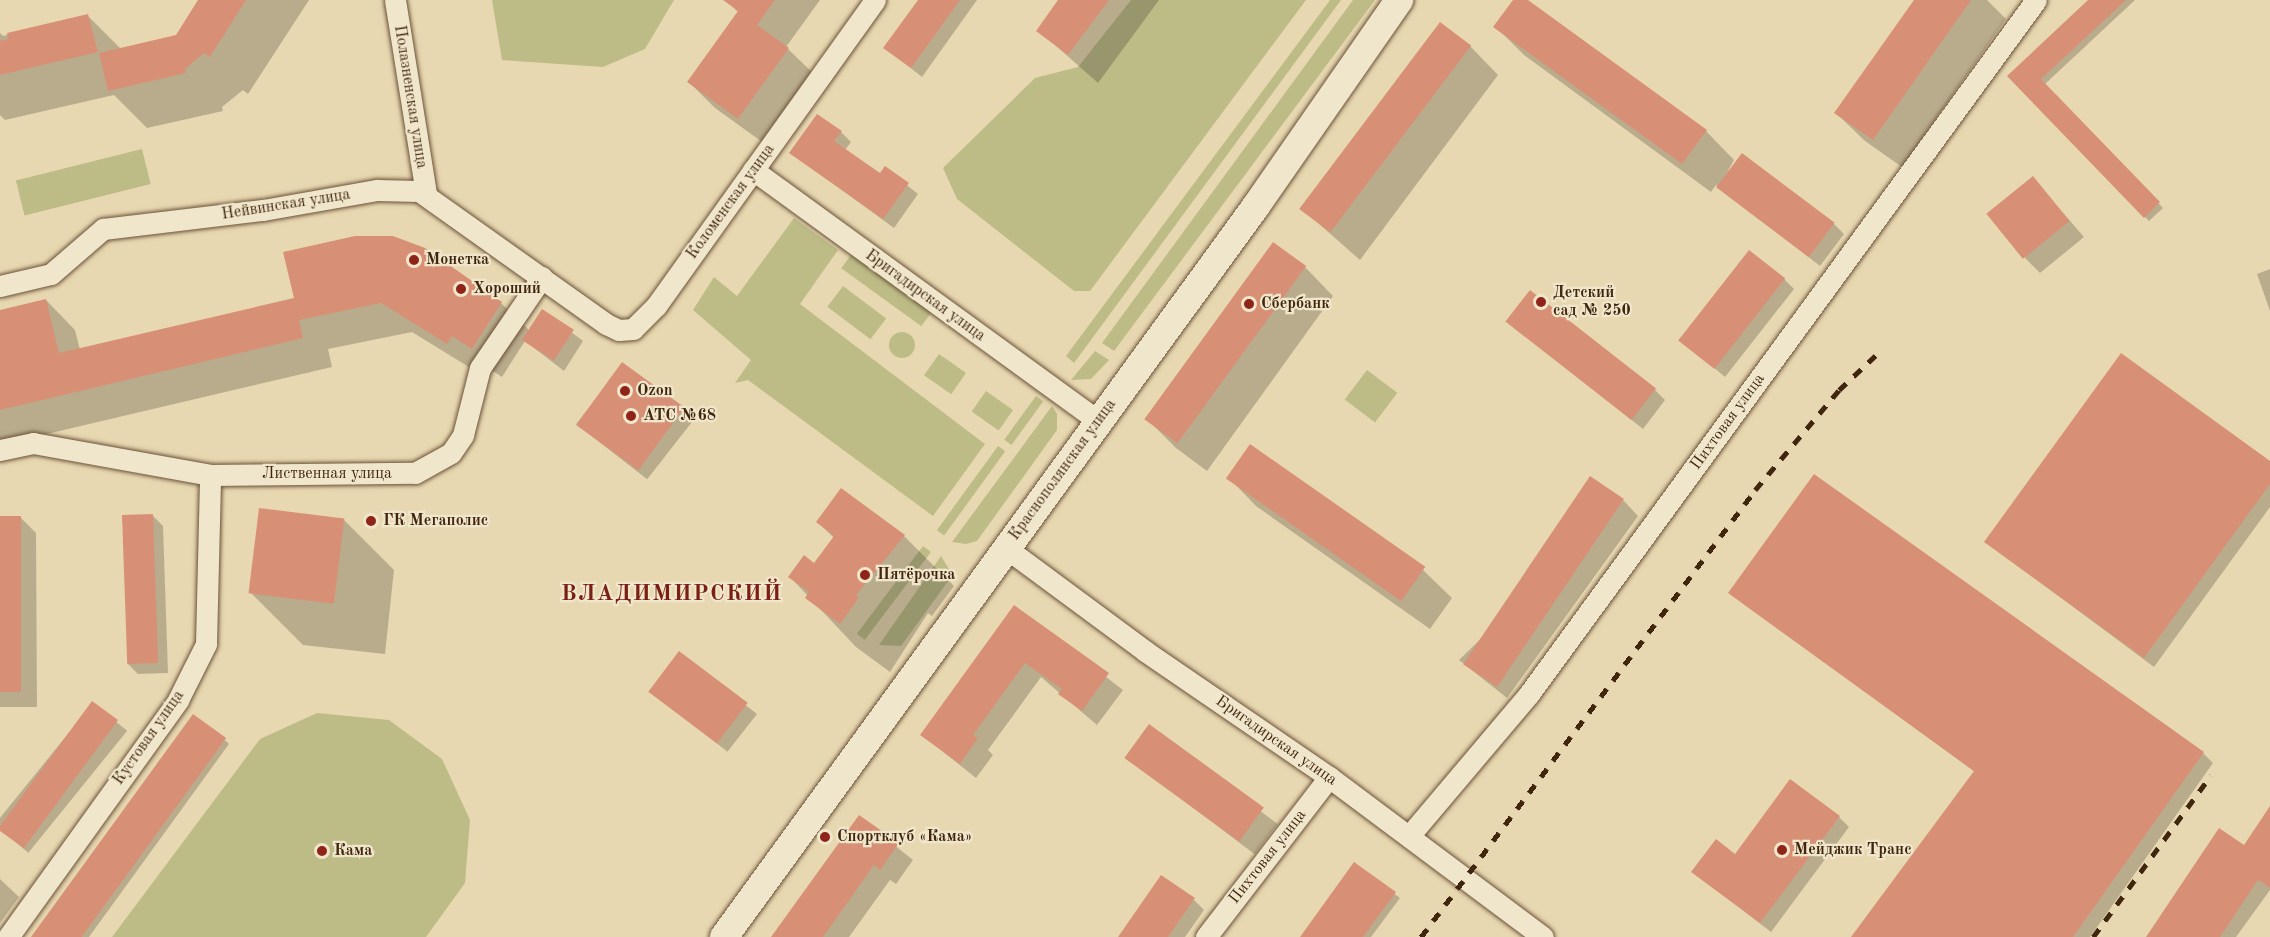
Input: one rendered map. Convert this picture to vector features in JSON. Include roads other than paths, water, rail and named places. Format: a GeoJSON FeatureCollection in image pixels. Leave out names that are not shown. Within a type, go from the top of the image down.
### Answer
{"type":"FeatureCollection","features":[{"type":"Feature","properties":{"kind":"main road","name":"Краснополянская улица"},"geometry":{"type":"LineString","coordinates":[[723,937],[1256,206],[1399,0]]}},
{"type":"Feature","properties":{"kind":"street","name":"Полазненская улица"},"geometry":{"type":"LineString","coordinates":[[394,0],[426,194]]}},
{"type":"Feature","properties":{"kind":"street","name":"Коломенская улица"},"geometry":{"type":"LineString","coordinates":[[550,284],[606,324],[619,330],[633,329],[656,306],[875,0]]}},
{"type":"Feature","properties":{"kind":"street","name":"Пихтовая улица"},"geometry":{"type":"LineString","coordinates":[[1409,836],[1529,694],[2036,0]]}},
{"type":"Feature","properties":{"kind":"street","name":"Бригадирская улица"},"geometry":{"type":"LineString","coordinates":[[753,170],[1098,421]]}},
{"type":"Feature","properties":{"kind":"street","name":"Нейвинская улица"},"geometry":{"type":"LineString","coordinates":[[0,286],[51,274],[103,229],[263,210],[377,190],[426,194]]}},
{"type":"Feature","properties":{"kind":"street"},"geometry":{"type":"LineString","coordinates":[[426,194],[550,284]]}},
{"type":"Feature","properties":{"kind":"street","name":"Лиственная улица"},"geometry":{"type":"LineString","coordinates":[[0,450],[33,443],[210,475],[415,473],[451,453],[463,435],[480,368],[550,284]]}},
{"type":"Feature","properties":{"kind":"street","name":"Кустовая улица"},"geometry":{"type":"LineString","coordinates":[[8,937],[178,700],[206,644],[210,475]]}},
{"type":"Feature","properties":{"kind":"street","name":"Бригадирская улица"},"geometry":{"type":"LineString","coordinates":[[1006,548],[1144,651],[1329,777],[1544,937]]}},
{"type":"Feature","properties":{"kind":"street","name":"Пихтовая улица"},"geometry":{"type":"LineString","coordinates":[[1206,937],[1329,777]]}},
{"type":"Feature","properties":{"kind":"railway"},"geometry":{"type":"LineString","coordinates":[[1421,937],[1755,490],[1839,390],[1879,352]]}},
{"type":"Feature","properties":{"kind":"railway"},"geometry":{"type":"LineString","coordinates":[[2093,937],[2211,775]]}},
{"type":"Feature","properties":{"kind":"place","name":"Монетка"},"geometry":{"type":"Point","coordinates":[414,260]}},
{"type":"Feature","properties":{"kind":"place","name":"Хороший"},"geometry":{"type":"Point","coordinates":[461,289]}},
{"type":"Feature","properties":{"kind":"place","name":"Детский сад № 250"},"geometry":{"type":"Point","coordinates":[1541,302]}},
{"type":"Feature","properties":{"kind":"place","name":"Сбербанк"},"geometry":{"type":"Point","coordinates":[1249,304]}},
{"type":"Feature","properties":{"kind":"place","name":"Ozon"},"geometry":{"type":"Point","coordinates":[625,391]}},
{"type":"Feature","properties":{"kind":"place","name":"АТС №68"},"geometry":{"type":"Point","coordinates":[631,416]}},
{"type":"Feature","properties":{"kind":"place","name":"ГК Мегаполис"},"geometry":{"type":"Point","coordinates":[371,521]}},
{"type":"Feature","properties":{"kind":"place","name":"Пятёрочка"},"geometry":{"type":"Point","coordinates":[865,575]}},
{"type":"Feature","properties":{"kind":"place","name":"Спортклуб «Кама»"},"geometry":{"type":"Point","coordinates":[825,837]}},
{"type":"Feature","properties":{"kind":"place","name":"Мейджик Транс"},"geometry":{"type":"Point","coordinates":[1782,850]}},
{"type":"Feature","properties":{"kind":"place","name":"Кама"},"geometry":{"type":"Point","coordinates":[322,851]}},
{"type":"Feature","properties":{"kind":"district","name":"ВЛАДИМИРСКИЙ"},"geometry":{"type":"Point","coordinates":[672,595]}}]}
